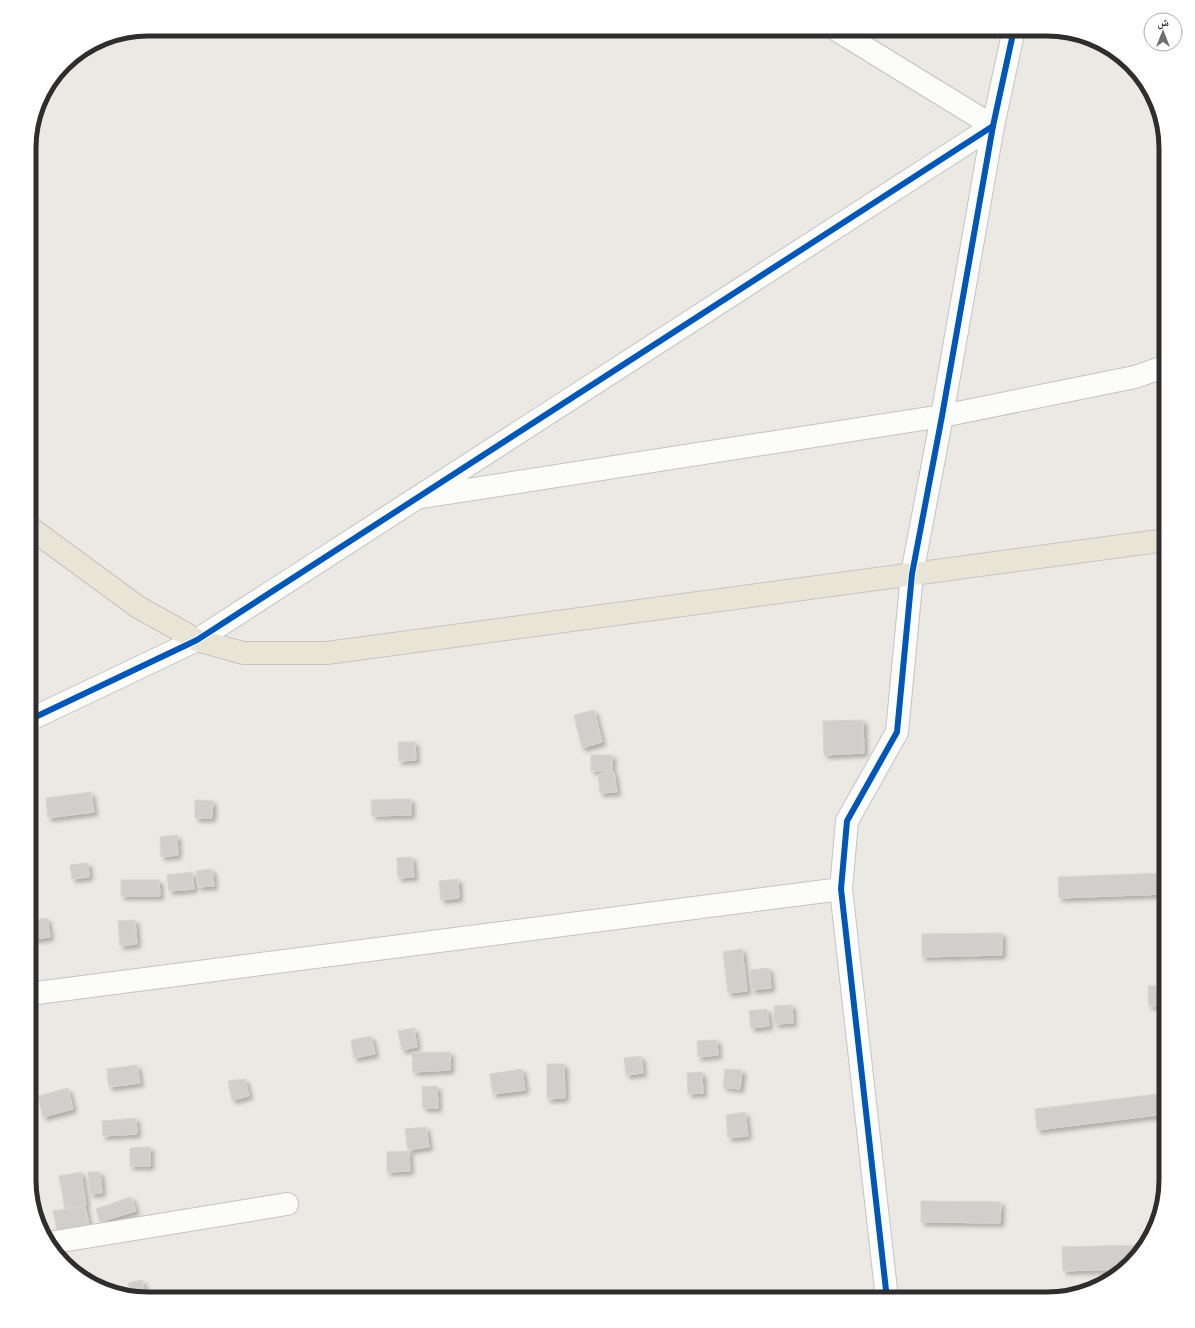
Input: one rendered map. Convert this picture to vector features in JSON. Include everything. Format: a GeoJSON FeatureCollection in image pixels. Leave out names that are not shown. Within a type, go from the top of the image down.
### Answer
{"type":"FeatureCollection","features":[{"type":"Feature","properties":{"kind":"main road"},"geometry":{"type":"LineString","coordinates":[[36,532],[138,607],[197,640],[243,653],[328,653],[1159,541]]}},
{"type":"Feature","properties":{"kind":"street"},"geometry":{"type":"LineString","coordinates":[[846,36],[993,126]]}},
{"type":"Feature","properties":{"kind":"street"},"geometry":{"type":"LineString","coordinates":[[886,1292],[841,889],[847,822],[897,732],[912,574],[942,416],[993,126],[1012,36]]}},
{"type":"Feature","properties":{"kind":"street"},"geometry":{"type":"LineString","coordinates":[[36,717],[197,640],[993,126]]}},
{"type":"Feature","properties":{"kind":"street"},"geometry":{"type":"LineString","coordinates":[[415,498],[942,416],[1135,376],[1159,368]]}},
{"type":"Feature","properties":{"kind":"street"},"geometry":{"type":"LineString","coordinates":[[36,993],[841,889]]}},
{"type":"Feature","properties":{"kind":"street"},"geometry":{"type":"LineString","coordinates":[[55,1242],[287,1204]]}},
{"type":"Feature","properties":{"kind":"building"},"geometry":{"type":"Polygon","coordinates":[[[594,710],[602,742],[582,748],[574,715],[594,710]]]}},
{"type":"Feature","properties":{"kind":"building"},"geometry":{"type":"Polygon","coordinates":[[[863,720],[864,753],[824,755],[823,721],[863,720]]]}},
{"type":"Feature","properties":{"kind":"building"},"geometry":{"type":"Polygon","coordinates":[[[398,742],[415,742],[416,760],[399,761],[398,742]]]}},
{"type":"Feature","properties":{"kind":"building"},"geometry":{"type":"Polygon","coordinates":[[[591,755],[612,755],[612,771],[591,771],[591,755]]]}},
{"type":"Feature","properties":{"kind":"building"},"geometry":{"type":"Polygon","coordinates":[[[614,772],[617,792],[600,793],[598,774],[614,772]]]}},
{"type":"Feature","properties":{"kind":"building"},"geometry":{"type":"Polygon","coordinates":[[[91,792],[94,812],[48,818],[46,798],[91,792]]]}},
{"type":"Feature","properties":{"kind":"building"},"geometry":{"type":"Polygon","coordinates":[[[411,799],[411,815],[372,816],[371,800],[411,799]]]}},
{"type":"Feature","properties":{"kind":"building"},"geometry":{"type":"Polygon","coordinates":[[[195,800],[213,801],[212,818],[195,818],[195,800]]]}},
{"type":"Feature","properties":{"kind":"building"},"geometry":{"type":"Polygon","coordinates":[[[177,835],[178,855],[161,857],[160,837],[177,835]]]}},
{"type":"Feature","properties":{"kind":"building"},"geometry":{"type":"Polygon","coordinates":[[[412,857],[414,877],[398,878],[397,858],[412,857]]]}},
{"type":"Feature","properties":{"kind":"building"},"geometry":{"type":"Polygon","coordinates":[[[88,863],[89,877],[72,879],[70,865],[88,863]]]}},
{"type":"Feature","properties":{"kind":"building"},"geometry":{"type":"Polygon","coordinates":[[[212,869],[214,886],[198,887],[196,871],[212,869]]]}},
{"type":"Feature","properties":{"kind":"building"},"geometry":{"type":"Polygon","coordinates":[[[192,872],[194,889],[169,891],[167,875],[192,872]]]}},
{"type":"Feature","properties":{"kind":"building"},"geometry":{"type":"Polygon","coordinates":[[[1159,873],[1159,894],[1059,898],[1058,877],[1159,873]]]}},
{"type":"Feature","properties":{"kind":"building"},"geometry":{"type":"Polygon","coordinates":[[[458,879],[459,898],[441,900],[439,881],[458,879]]]}},
{"type":"Feature","properties":{"kind":"building"},"geometry":{"type":"Polygon","coordinates":[[[121,880],[159,880],[160,896],[121,896],[121,880]]]}},
{"type":"Feature","properties":{"kind":"building"},"geometry":{"type":"Polygon","coordinates":[[[47,918],[50,937],[36,939],[36,920],[47,918]]]}},
{"type":"Feature","properties":{"kind":"building"},"geometry":{"type":"Polygon","coordinates":[[[135,920],[137,944],[120,946],[118,921],[135,920]]]}},
{"type":"Feature","properties":{"kind":"building"},"geometry":{"type":"Polygon","coordinates":[[[1002,933],[1002,955],[922,957],[922,934],[1002,933]]]}},
{"type":"Feature","properties":{"kind":"building"},"geometry":{"type":"Polygon","coordinates":[[[742,949],[747,991],[728,993],[723,952],[742,949]]]}},
{"type":"Feature","properties":{"kind":"building"},"geometry":{"type":"Polygon","coordinates":[[[769,968],[771,988],[752,990],[750,970],[769,968]]]}},
{"type":"Feature","properties":{"kind":"building"},"geometry":{"type":"Polygon","coordinates":[[[1148,986],[1159,986],[1159,1005],[1149,1006],[1148,986]]]}},
{"type":"Feature","properties":{"kind":"building"},"geometry":{"type":"Polygon","coordinates":[[[792,1005],[793,1023],[775,1024],[774,1006],[792,1005]]]}},
{"type":"Feature","properties":{"kind":"building"},"geometry":{"type":"Polygon","coordinates":[[[767,1009],[769,1026],[751,1028],[749,1011],[767,1009]]]}},
{"type":"Feature","properties":{"kind":"building"},"geometry":{"type":"Polygon","coordinates":[[[414,1028],[417,1047],[402,1050],[398,1031],[414,1028]]]}},
{"type":"Feature","properties":{"kind":"building"},"geometry":{"type":"Polygon","coordinates":[[[371,1036],[375,1054],[354,1058],[351,1040],[371,1036]]]}},
{"type":"Feature","properties":{"kind":"building"},"geometry":{"type":"Polygon","coordinates":[[[717,1040],[718,1055],[698,1057],[697,1041],[717,1040]]]}},
{"type":"Feature","properties":{"kind":"building"},"geometry":{"type":"Polygon","coordinates":[[[450,1052],[450,1070],[413,1072],[412,1053],[450,1052]]]}},
{"type":"Feature","properties":{"kind":"building"},"geometry":{"type":"Polygon","coordinates":[[[641,1056],[643,1073],[626,1075],[624,1058],[641,1056]]]}},
{"type":"Feature","properties":{"kind":"building"},"geometry":{"type":"Polygon","coordinates":[[[547,1064],[564,1064],[565,1098],[547,1099],[547,1064]]]}},
{"type":"Feature","properties":{"kind":"building"},"geometry":{"type":"Polygon","coordinates":[[[137,1065],[140,1083],[109,1087],[107,1069],[137,1065]]]}},
{"type":"Feature","properties":{"kind":"building"},"geometry":{"type":"Polygon","coordinates":[[[522,1069],[525,1090],[493,1094],[490,1074],[522,1069]]]}},
{"type":"Feature","properties":{"kind":"building"},"geometry":{"type":"Polygon","coordinates":[[[725,1069],[742,1070],[740,1089],[723,1087],[725,1069]]]}},
{"type":"Feature","properties":{"kind":"building"},"geometry":{"type":"Polygon","coordinates":[[[702,1072],[703,1093],[688,1094],[687,1073],[702,1072]]]}},
{"type":"Feature","properties":{"kind":"building"},"geometry":{"type":"Polygon","coordinates":[[[245,1079],[249,1096],[232,1100],[228,1081],[245,1079]]]}},
{"type":"Feature","properties":{"kind":"building"},"geometry":{"type":"Polygon","coordinates":[[[437,1086],[438,1108],[423,1108],[422,1087],[437,1086]]]}},
{"type":"Feature","properties":{"kind":"building"},"geometry":{"type":"Polygon","coordinates":[[[68,1088],[73,1109],[43,1117],[38,1096],[68,1088]]]}},
{"type":"Feature","properties":{"kind":"building"},"geometry":{"type":"Polygon","coordinates":[[[1159,1094],[1159,1115],[1037,1130],[1035,1109],[1159,1094]]]}},
{"type":"Feature","properties":{"kind":"building"},"geometry":{"type":"Polygon","coordinates":[[[745,1112],[748,1136],[728,1138],[726,1115],[745,1112]]]}},
{"type":"Feature","properties":{"kind":"building"},"geometry":{"type":"Polygon","coordinates":[[[136,1118],[137,1134],[103,1136],[102,1121],[136,1118]]]}},
{"type":"Feature","properties":{"kind":"building"},"geometry":{"type":"Polygon","coordinates":[[[426,1127],[429,1147],[408,1150],[405,1129],[426,1127]]]}},
{"type":"Feature","properties":{"kind":"building"},"geometry":{"type":"Polygon","coordinates":[[[150,1147],[150,1166],[130,1166],[130,1148],[150,1147]]]}},
{"type":"Feature","properties":{"kind":"building"},"geometry":{"type":"Polygon","coordinates":[[[409,1151],[410,1171],[387,1172],[387,1152],[409,1151]]]}},
{"type":"Feature","properties":{"kind":"building"},"geometry":{"type":"Polygon","coordinates":[[[81,1172],[86,1205],[65,1208],[59,1176],[81,1172]]]}},
{"type":"Feature","properties":{"kind":"building"},"geometry":{"type":"Polygon","coordinates":[[[88,1172],[100,1172],[102,1193],[90,1194],[88,1172]]]}},
{"type":"Feature","properties":{"kind":"building"},"geometry":{"type":"Polygon","coordinates":[[[131,1197],[136,1211],[100,1222],[96,1209],[131,1197]]]}},
{"type":"Feature","properties":{"kind":"building"},"geometry":{"type":"Polygon","coordinates":[[[921,1201],[1001,1202],[1000,1223],[921,1222],[921,1201]]]}},
{"type":"Feature","properties":{"kind":"building"},"geometry":{"type":"Polygon","coordinates":[[[85,1206],[89,1225],[57,1230],[53,1211],[85,1206]]]}},
{"type":"Feature","properties":{"kind":"building"},"geometry":{"type":"Polygon","coordinates":[[[1138,1245],[1115,1269],[1063,1271],[1062,1247],[1138,1245]]]}},
{"type":"Feature","properties":{"kind":"building"},"geometry":{"type":"Polygon","coordinates":[[[142,1280],[145,1292],[130,1290],[128,1283],[142,1280]]]}},
{"type":"Feature","properties":{"kind":"cycle path"},"geometry":{"type":"LineString","coordinates":[[886,1292],[841,889],[847,821],[897,732],[912,574],[942,416],[993,126],[1012,36]]}},
{"type":"Feature","properties":{"kind":"cycle path"},"geometry":{"type":"LineString","coordinates":[[36,717],[197,640],[993,126]]}}]}
